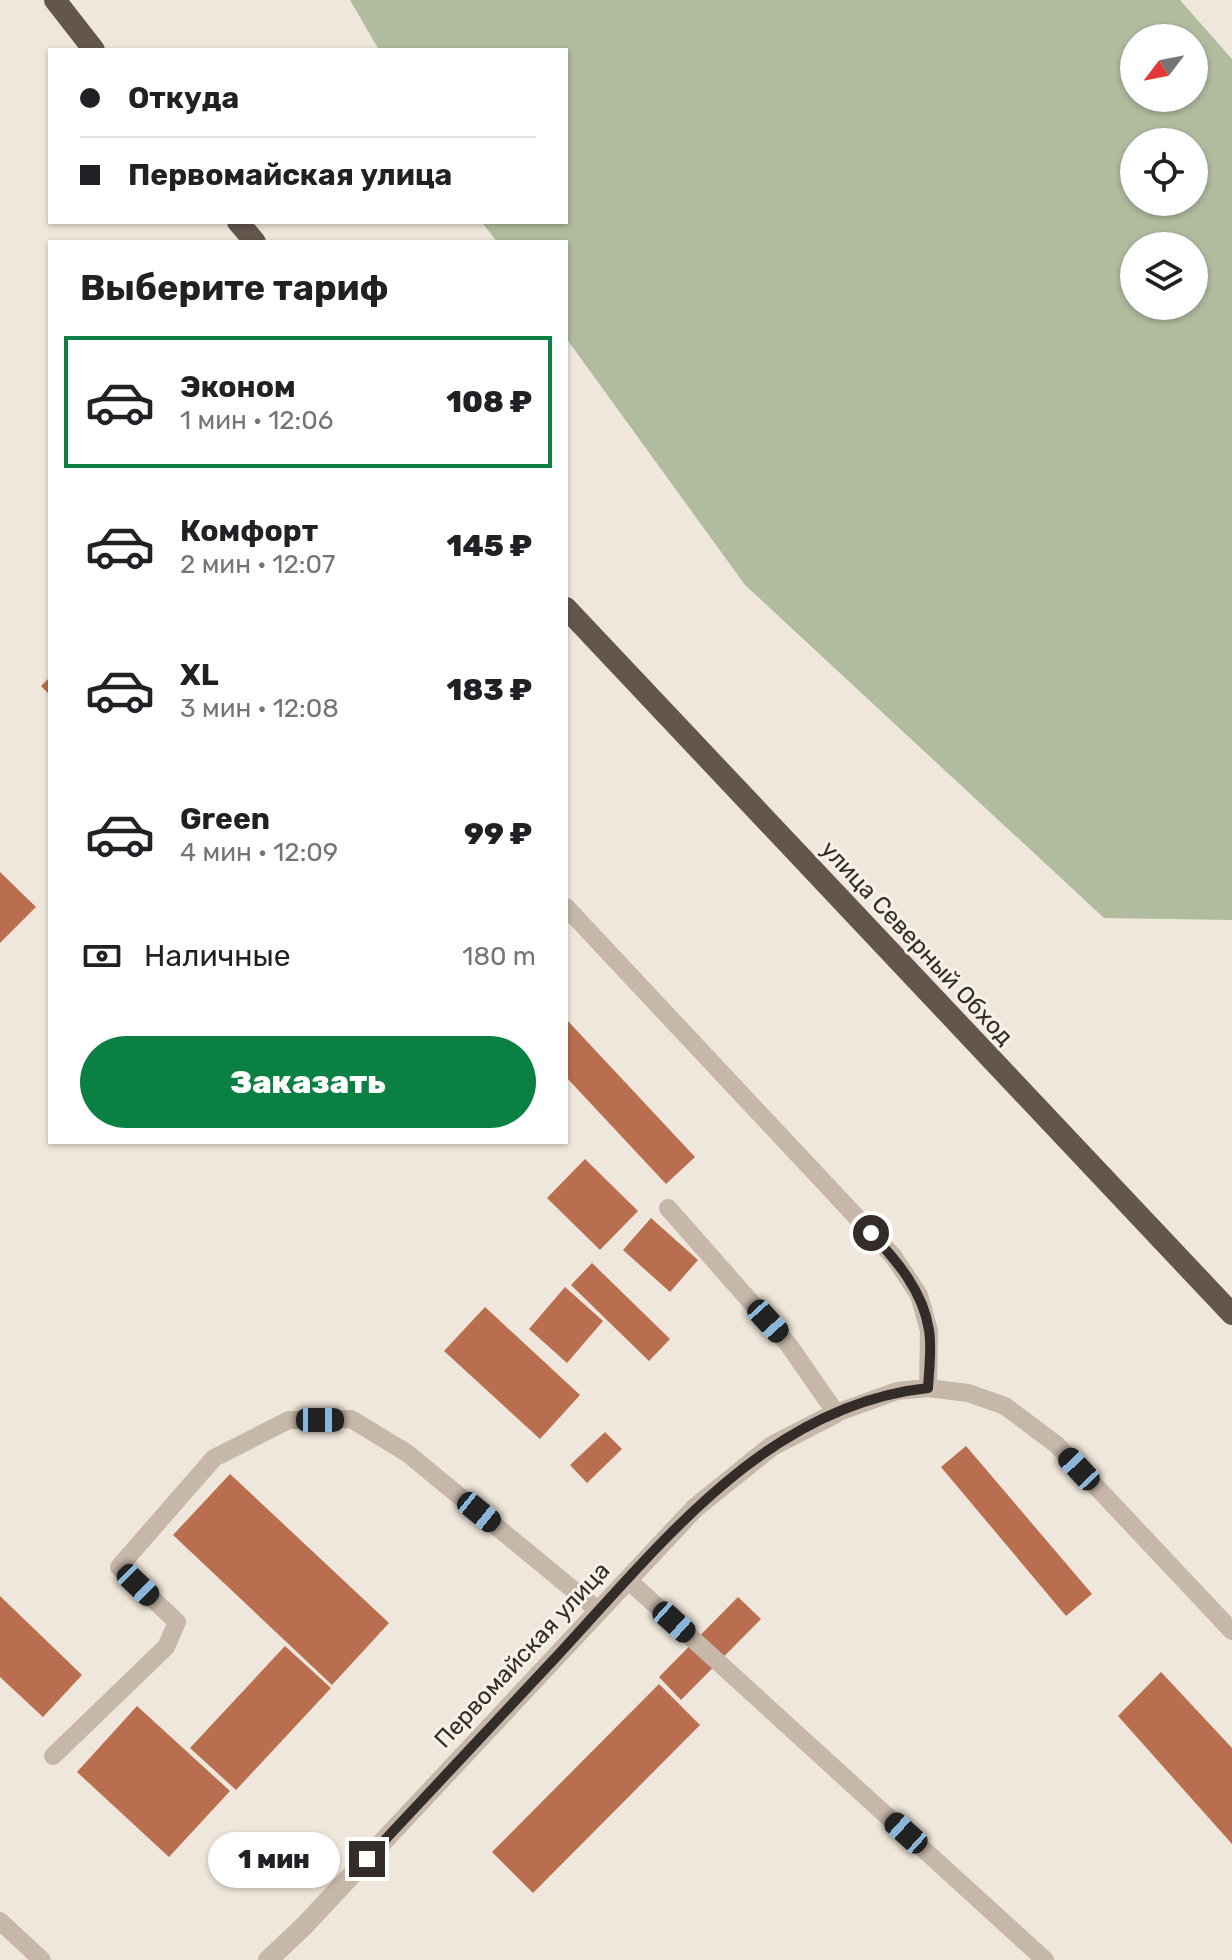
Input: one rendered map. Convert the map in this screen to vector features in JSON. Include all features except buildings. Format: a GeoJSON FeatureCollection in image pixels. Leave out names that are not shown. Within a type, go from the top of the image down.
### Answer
{"type":"FeatureCollection","features":[{"type":"Feature","properties":{"kind":"highway"},"geometry":{"type":"LineString","coordinates":[[55,0],[92,48]]}},
{"type":"Feature","properties":{"kind":"highway"},"geometry":{"type":"LineString","coordinates":[[240,224],[253,240]]}},
{"type":"Feature","properties":{"kind":"highway","name":"улица Северный Обход"},"geometry":{"type":"LineString","coordinates":[[568,610],[1232,1314]]}},
{"type":"Feature","properties":{"kind":"street","name":"Первомайская улица"},"geometry":{"type":"LineString","coordinates":[[268,1960],[304,1926],[695,1508],[772,1446],[836,1413]]}},
{"type":"Feature","properties":{"kind":"lane"},"geometry":{"type":"LineString","coordinates":[[568,909],[893,1256],[919,1295],[929,1331],[928,1388]]}},
{"type":"Feature","properties":{"kind":"lane"},"geometry":{"type":"LineString","coordinates":[[668,1208],[788,1344],[836,1413],[897,1391],[928,1388],[968,1393],[1005,1406],[1057,1445],[1232,1631]]}},
{"type":"Feature","properties":{"kind":"lane"},"geometry":{"type":"LineString","coordinates":[[53,1756],[166,1647],[177,1622],[119,1567],[214,1458],[289,1420],[351,1419],[407,1453],[599,1611]]}},
{"type":"Feature","properties":{"kind":"lane"},"geometry":{"type":"LineString","coordinates":[[628,1580],[1045,1960]]}},
{"type":"Feature","properties":{"kind":"lane"},"geometry":{"type":"LineString","coordinates":[[0,1921],[42,1960]]}},
{"type":"Feature","properties":{"kind":"green space"},"geometry":{"type":"Polygon","coordinates":[[[350,0],[1180,0],[1201,24],[1120,24],[1120,112],[1208,112],[1208,32],[1232,59],[1232,920],[1104,918],[745,585],[568,341],[568,240],[496,240],[484,224],[568,224],[568,48],[378,48],[350,0]]]}},
{"type":"Feature","properties":{"kind":"route"},"geometry":{"type":"LineString","coordinates":[[367,1859],[695,1508],[772,1446],[814,1424],[897,1391],[928,1388],[929,1331],[919,1295],[893,1256],[871,1233]]}}]}
